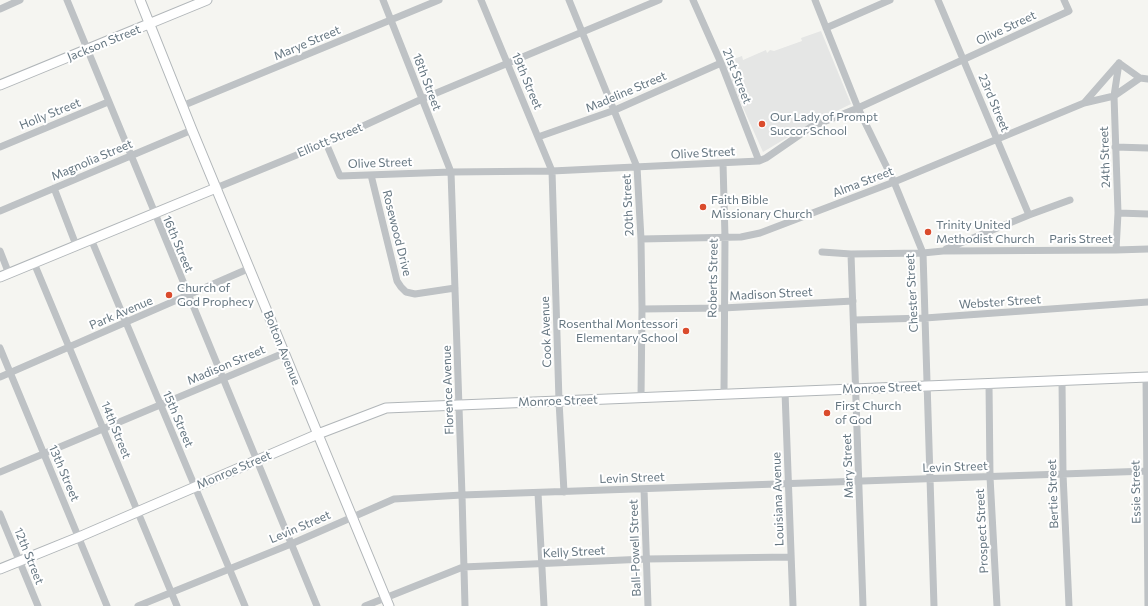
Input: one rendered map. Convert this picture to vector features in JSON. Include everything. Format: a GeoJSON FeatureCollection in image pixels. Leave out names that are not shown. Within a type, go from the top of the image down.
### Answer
{"type":"FeatureCollection","features":[{"type":"Feature","properties":{"kind":"main road","name":"Bolton Avenue"},"geometry":{"type":"LineString","coordinates":[[140,0],[182,106],[387,602]]}},
{"type":"Feature","properties":{"kind":"main road","name":"Jackson Street"},"geometry":{"type":"LineString","coordinates":[[0,85],[207,0]]}},
{"type":"Feature","properties":{"kind":"main road","name":"Elliott Street"},"geometry":{"type":"LineString","coordinates":[[0,277],[216,188]]}},
{"type":"Feature","properties":{"kind":"main road","name":"Monroe Street"},"geometry":{"type":"LineString","coordinates":[[0,569],[79,537],[318,434],[386,408],[1147,377]]}},
{"type":"Feature","properties":{"kind":"street"},"geometry":{"type":"LineString","coordinates":[[0,9],[20,0]]}},
{"type":"Feature","properties":{"kind":"street","name":"16th Street"},"geometry":{"type":"LineString","coordinates":[[67,0],[86,50],[317,606]]}},
{"type":"Feature","properties":{"kind":"street","name":"18th Street"},"geometry":{"type":"LineString","coordinates":[[383,0],[451,172]]}},
{"type":"Feature","properties":{"kind":"street","name":"Marye Street"},"geometry":{"type":"LineString","coordinates":[[182,106],[439,0]]}},
{"type":"Feature","properties":{"kind":"street","name":"19th Street"},"geometry":{"type":"LineString","coordinates":[[481,0],[552,171]]}},
{"type":"Feature","properties":{"kind":"street","name":"20th Street"},"geometry":{"type":"LineString","coordinates":[[570,0],[637,167],[641,239],[641,397]]}},
{"type":"Feature","properties":{"kind":"street","name":"Elliott Street"},"geometry":{"type":"LineString","coordinates":[[216,188],[326,142],[422,99],[659,0]]}},
{"type":"Feature","properties":{"kind":"street","name":"21st Street"},"geometry":{"type":"LineString","coordinates":[[693,0],[721,63],[759,161]]}},
{"type":"Feature","properties":{"kind":"street","name":"Chester Street"},"geometry":{"type":"LineString","coordinates":[[815,0],[858,108],[894,182],[923,253],[934,606]]}},
{"type":"Feature","properties":{"kind":"street"},"geometry":{"type":"LineString","coordinates":[[826,28],[890,0]]}},
{"type":"Feature","properties":{"kind":"street","name":"23rd Street"},"geometry":{"type":"LineString","coordinates":[[938,0],[1029,215]]}},
{"type":"Feature","properties":{"kind":"street","name":"Olive Street"},"geometry":{"type":"LineString","coordinates":[[326,142],[340,176],[451,172],[552,171],[759,161],[766,158],[811,127],[858,108],[1069,11],[1064,0]]}},
{"type":"Feature","properties":{"kind":"street","name":"Madeline Street"},"geometry":{"type":"LineString","coordinates":[[538,137],[615,110],[721,63]]}},
{"type":"Feature","properties":{"kind":"street"},"geometry":{"type":"LineString","coordinates":[[1119,63],[1140,78],[1148,79]]}},
{"type":"Feature","properties":{"kind":"street","name":"Alma Street"},"geometry":{"type":"LineString","coordinates":[[1084,103],[1119,63]]}},
{"type":"Feature","properties":{"kind":"street","name":"24th Street"},"geometry":{"type":"LineString","coordinates":[[1116,250],[1118,213],[1114,96],[1119,63]]}},
{"type":"Feature","properties":{"kind":"street","name":"Alma Street"},"geometry":{"type":"LineString","coordinates":[[641,239],[741,237],[760,233],[894,182],[1084,103],[1114,96],[1140,78]]}},
{"type":"Feature","properties":{"kind":"street","name":"Holly Street"},"geometry":{"type":"LineString","coordinates":[[0,147],[108,102]]}},
{"type":"Feature","properties":{"kind":"street","name":"Magnolia Street"},"geometry":{"type":"LineString","coordinates":[[0,211],[192,130]]}},
{"type":"Feature","properties":{"kind":"street"},"geometry":{"type":"LineString","coordinates":[[1115,147],[1148,148]]}},
{"type":"Feature","properties":{"kind":"street","name":"Roberts Street"},"geometry":{"type":"LineString","coordinates":[[723,163],[725,237],[723,308],[724,394]]}},
{"type":"Feature","properties":{"kind":"street","name":"Cook Avenue"},"geometry":{"type":"LineString","coordinates":[[552,171],[559,400],[564,492]]}},
{"type":"Feature","properties":{"kind":"street","name":"Florence Avenue"},"geometry":{"type":"LineString","coordinates":[[451,172],[465,606]]}},
{"type":"Feature","properties":{"kind":"street","name":"Rosewood Drive"},"geometry":{"type":"LineString","coordinates":[[371,175],[397,281],[401,288],[406,292],[415,294],[455,288]]}},
{"type":"Feature","properties":{"kind":"street"},"geometry":{"type":"LineString","coordinates":[[54,188],[76,245]]}},
{"type":"Feature","properties":{"kind":"street"},"geometry":{"type":"LineString","coordinates":[[942,250],[1070,200]]}},
{"type":"Feature","properties":{"kind":"street"},"geometry":{"type":"LineString","coordinates":[[1118,213],[1148,214]]}},
{"type":"Feature","properties":{"kind":"street","name":"15th Street"},"geometry":{"type":"LineString","coordinates":[[92,239],[245,606]]}},
{"type":"Feature","properties":{"kind":"street","name":"Paris Street"},"geometry":{"type":"LineString","coordinates":[[822,252],[851,254],[923,253],[942,250],[1148,249]]}},
{"type":"Feature","properties":{"kind":"street"},"geometry":{"type":"LineString","coordinates":[[0,251],[9,274]]}},
{"type":"Feature","properties":{"kind":"street","name":"Mary Street"},"geometry":{"type":"LineString","coordinates":[[851,254],[863,606]]}},
{"type":"Feature","properties":{"kind":"street","name":"14th Street"},"geometry":{"type":"LineString","coordinates":[[34,263],[177,606]]}},
{"type":"Feature","properties":{"kind":"street","name":"Park Avenue"},"geometry":{"type":"LineString","coordinates":[[0,377],[250,268]]}},
{"type":"Feature","properties":{"kind":"street","name":"Madison Street"},"geometry":{"type":"LineString","coordinates":[[642,309],[723,308],[853,302]]}},
{"type":"Feature","properties":{"kind":"street","name":"Webster Street"},"geometry":{"type":"LineString","coordinates":[[854,320],[925,318],[1148,302]]}},
{"type":"Feature","properties":{"kind":"street","name":"13th Street"},"geometry":{"type":"LineString","coordinates":[[0,348],[107,606]]}},
{"type":"Feature","properties":{"kind":"street","name":"Madison Street"},"geometry":{"type":"LineString","coordinates":[[0,472],[284,353]]}},
{"type":"Feature","properties":{"kind":"street","name":"Essie Street"},"geometry":{"type":"LineString","coordinates":[[1147,377],[1148,606]]}},
{"type":"Feature","properties":{"kind":"street","name":"Bertie Street"},"geometry":{"type":"LineString","coordinates":[[1062,381],[1063,474],[1069,606]]}},
{"type":"Feature","properties":{"kind":"street","name":"Prospect Street"},"geometry":{"type":"LineString","coordinates":[[989,384],[990,477],[997,606]]}},
{"type":"Feature","properties":{"kind":"street","name":"Louisiana Avenue"},"geometry":{"type":"LineString","coordinates":[[785,392],[793,606]]}},
{"type":"Feature","properties":{"kind":"street","name":"Levin Street"},"geometry":{"type":"LineString","coordinates":[[138,606],[291,544],[394,499],[462,495],[1147,471]]}},
{"type":"Feature","properties":{"kind":"street","name":"Ball-Powell Street"},"geometry":{"type":"LineString","coordinates":[[644,489],[648,606]]}},
{"type":"Feature","properties":{"kind":"street"},"geometry":{"type":"LineString","coordinates":[[538,493],[544,606]]}},
{"type":"Feature","properties":{"kind":"street","name":"12th Street"},"geometry":{"type":"LineString","coordinates":[[0,514],[38,606]]}},
{"type":"Feature","properties":{"kind":"street","name":"Kelly Street"},"geometry":{"type":"LineString","coordinates":[[365,606],[387,602],[463,567],[646,559],[791,556]]}},
{"type":"Feature","properties":{"kind":"shaded area"},"geometry":{"type":"Polygon","coordinates":[[[821,31],[851,104],[810,124],[763,152],[723,63],[742,56],[743,60],[766,50],[767,53],[770,50],[774,51],[802,41],[801,38],[821,31]]]}},
{"type":"Feature","properties":{"kind":"place","name":"Our Lady of Prompt Succor School"},"geometry":{"type":"Point","coordinates":[762,124]}},
{"type":"Feature","properties":{"kind":"place","name":"Faith Bible Missionary Church"},"geometry":{"type":"Point","coordinates":[703,207]}},
{"type":"Feature","properties":{"kind":"place","name":"Trinity United Methodist Church"},"geometry":{"type":"Point","coordinates":[928,232]}},
{"type":"Feature","properties":{"kind":"place","name":"Church of God Prophecy"},"geometry":{"type":"Point","coordinates":[169,295]}},
{"type":"Feature","properties":{"kind":"place","name":"Rosenthal Montessori Elementary School"},"geometry":{"type":"Point","coordinates":[686,331]}},
{"type":"Feature","properties":{"kind":"place","name":"First Church of God"},"geometry":{"type":"Point","coordinates":[827,413]}}]}
